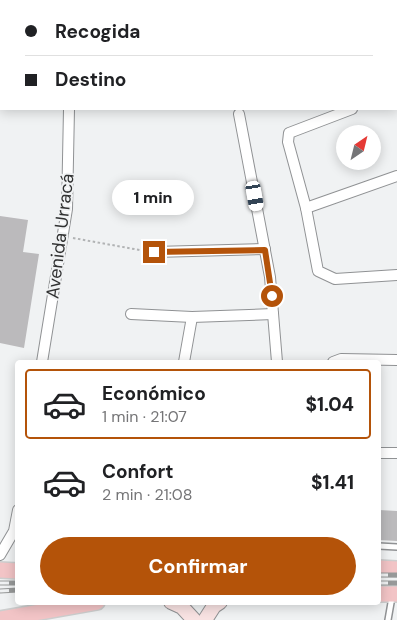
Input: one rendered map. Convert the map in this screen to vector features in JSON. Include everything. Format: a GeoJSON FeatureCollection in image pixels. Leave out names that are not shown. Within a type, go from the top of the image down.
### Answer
{"type":"FeatureCollection","features":[{"type":"Feature","properties":{"kind":"main road"},"geometry":{"type":"LineString","coordinates":[[381,568],[397,568]]}},
{"type":"Feature","properties":{"kind":"main road"},"geometry":{"type":"LineString","coordinates":[[0,570],[15,571]]}},
{"type":"Feature","properties":{"kind":"main road"},"geometry":{"type":"LineString","coordinates":[[2,618],[37,616],[84,605]]}},
{"type":"Feature","properties":{"kind":"street","name":"Avenida Urracá"},"geometry":{"type":"LineString","coordinates":[[42,360],[67,209],[69,110]]}},
{"type":"Feature","properties":{"kind":"street"},"geometry":{"type":"LineString","coordinates":[[349,110],[289,133],[288,142],[306,208],[318,271],[335,279],[397,275]]}},
{"type":"Feature","properties":{"kind":"street"},"geometry":{"type":"LineString","coordinates":[[239,114],[265,250],[277,360]]}},
{"type":"Feature","properties":{"kind":"street"},"geometry":{"type":"LineString","coordinates":[[306,208],[397,176]]}},
{"type":"Feature","properties":{"kind":"street"},"geometry":{"type":"LineString","coordinates":[[154,252],[265,250]]}},
{"type":"Feature","properties":{"kind":"street"},"geometry":{"type":"LineString","coordinates":[[132,314],[192,317],[273,314]]}},
{"type":"Feature","properties":{"kind":"street"},"geometry":{"type":"LineString","coordinates":[[184,360],[192,317]]}},
{"type":"Feature","properties":{"kind":"street"},"geometry":{"type":"LineString","coordinates":[[381,360],[397,360]]}},
{"type":"Feature","properties":{"kind":"street"},"geometry":{"type":"LineString","coordinates":[[381,453],[397,453]]}},
{"type":"Feature","properties":{"kind":"street"},"geometry":{"type":"LineString","coordinates":[[0,554],[15,537]]}},
{"type":"Feature","properties":{"kind":"street"},"geometry":{"type":"LineString","coordinates":[[178,605],[194,620]]}},
{"type":"Feature","properties":{"kind":"street"},"geometry":{"type":"LineString","coordinates":[[205,620],[216,605]]}},
{"type":"Feature","properties":{"kind":"lane"},"geometry":{"type":"LineString","coordinates":[[381,546],[397,547]]}},
{"type":"Feature","properties":{"kind":"lane"},"geometry":{"type":"LineString","coordinates":[[388,620],[389,594]]}},
{"type":"Feature","properties":{"kind":"path"},"geometry":{"type":"LineString","coordinates":[[63,237],[154,252]]}},
{"type":"Feature","properties":{"kind":"building"},"geometry":{"type":"Polygon","coordinates":[[[0,216],[28,220],[23,252],[39,254],[24,348],[0,343],[0,216]]]}},
{"type":"Feature","properties":{"kind":"building"},"geometry":{"type":"Polygon","coordinates":[[[381,510],[397,511],[397,541],[381,540],[381,510]]]}},
{"type":"Feature","properties":{"kind":"railway"},"geometry":{"type":"LineString","coordinates":[[381,575],[397,575]]}},
{"type":"Feature","properties":{"kind":"railway"},"geometry":{"type":"LineString","coordinates":[[0,583],[15,583]]}},
{"type":"Feature","properties":{"kind":"railway"},"geometry":{"type":"LineString","coordinates":[[381,583],[397,583]]}},
{"type":"Feature","properties":{"kind":"railway"},"geometry":{"type":"LineString","coordinates":[[0,591],[15,590]]}},
{"type":"Feature","properties":{"kind":"route"},"geometry":{"type":"LineString","coordinates":[[154,252],[265,250],[272,296]]}}]}
